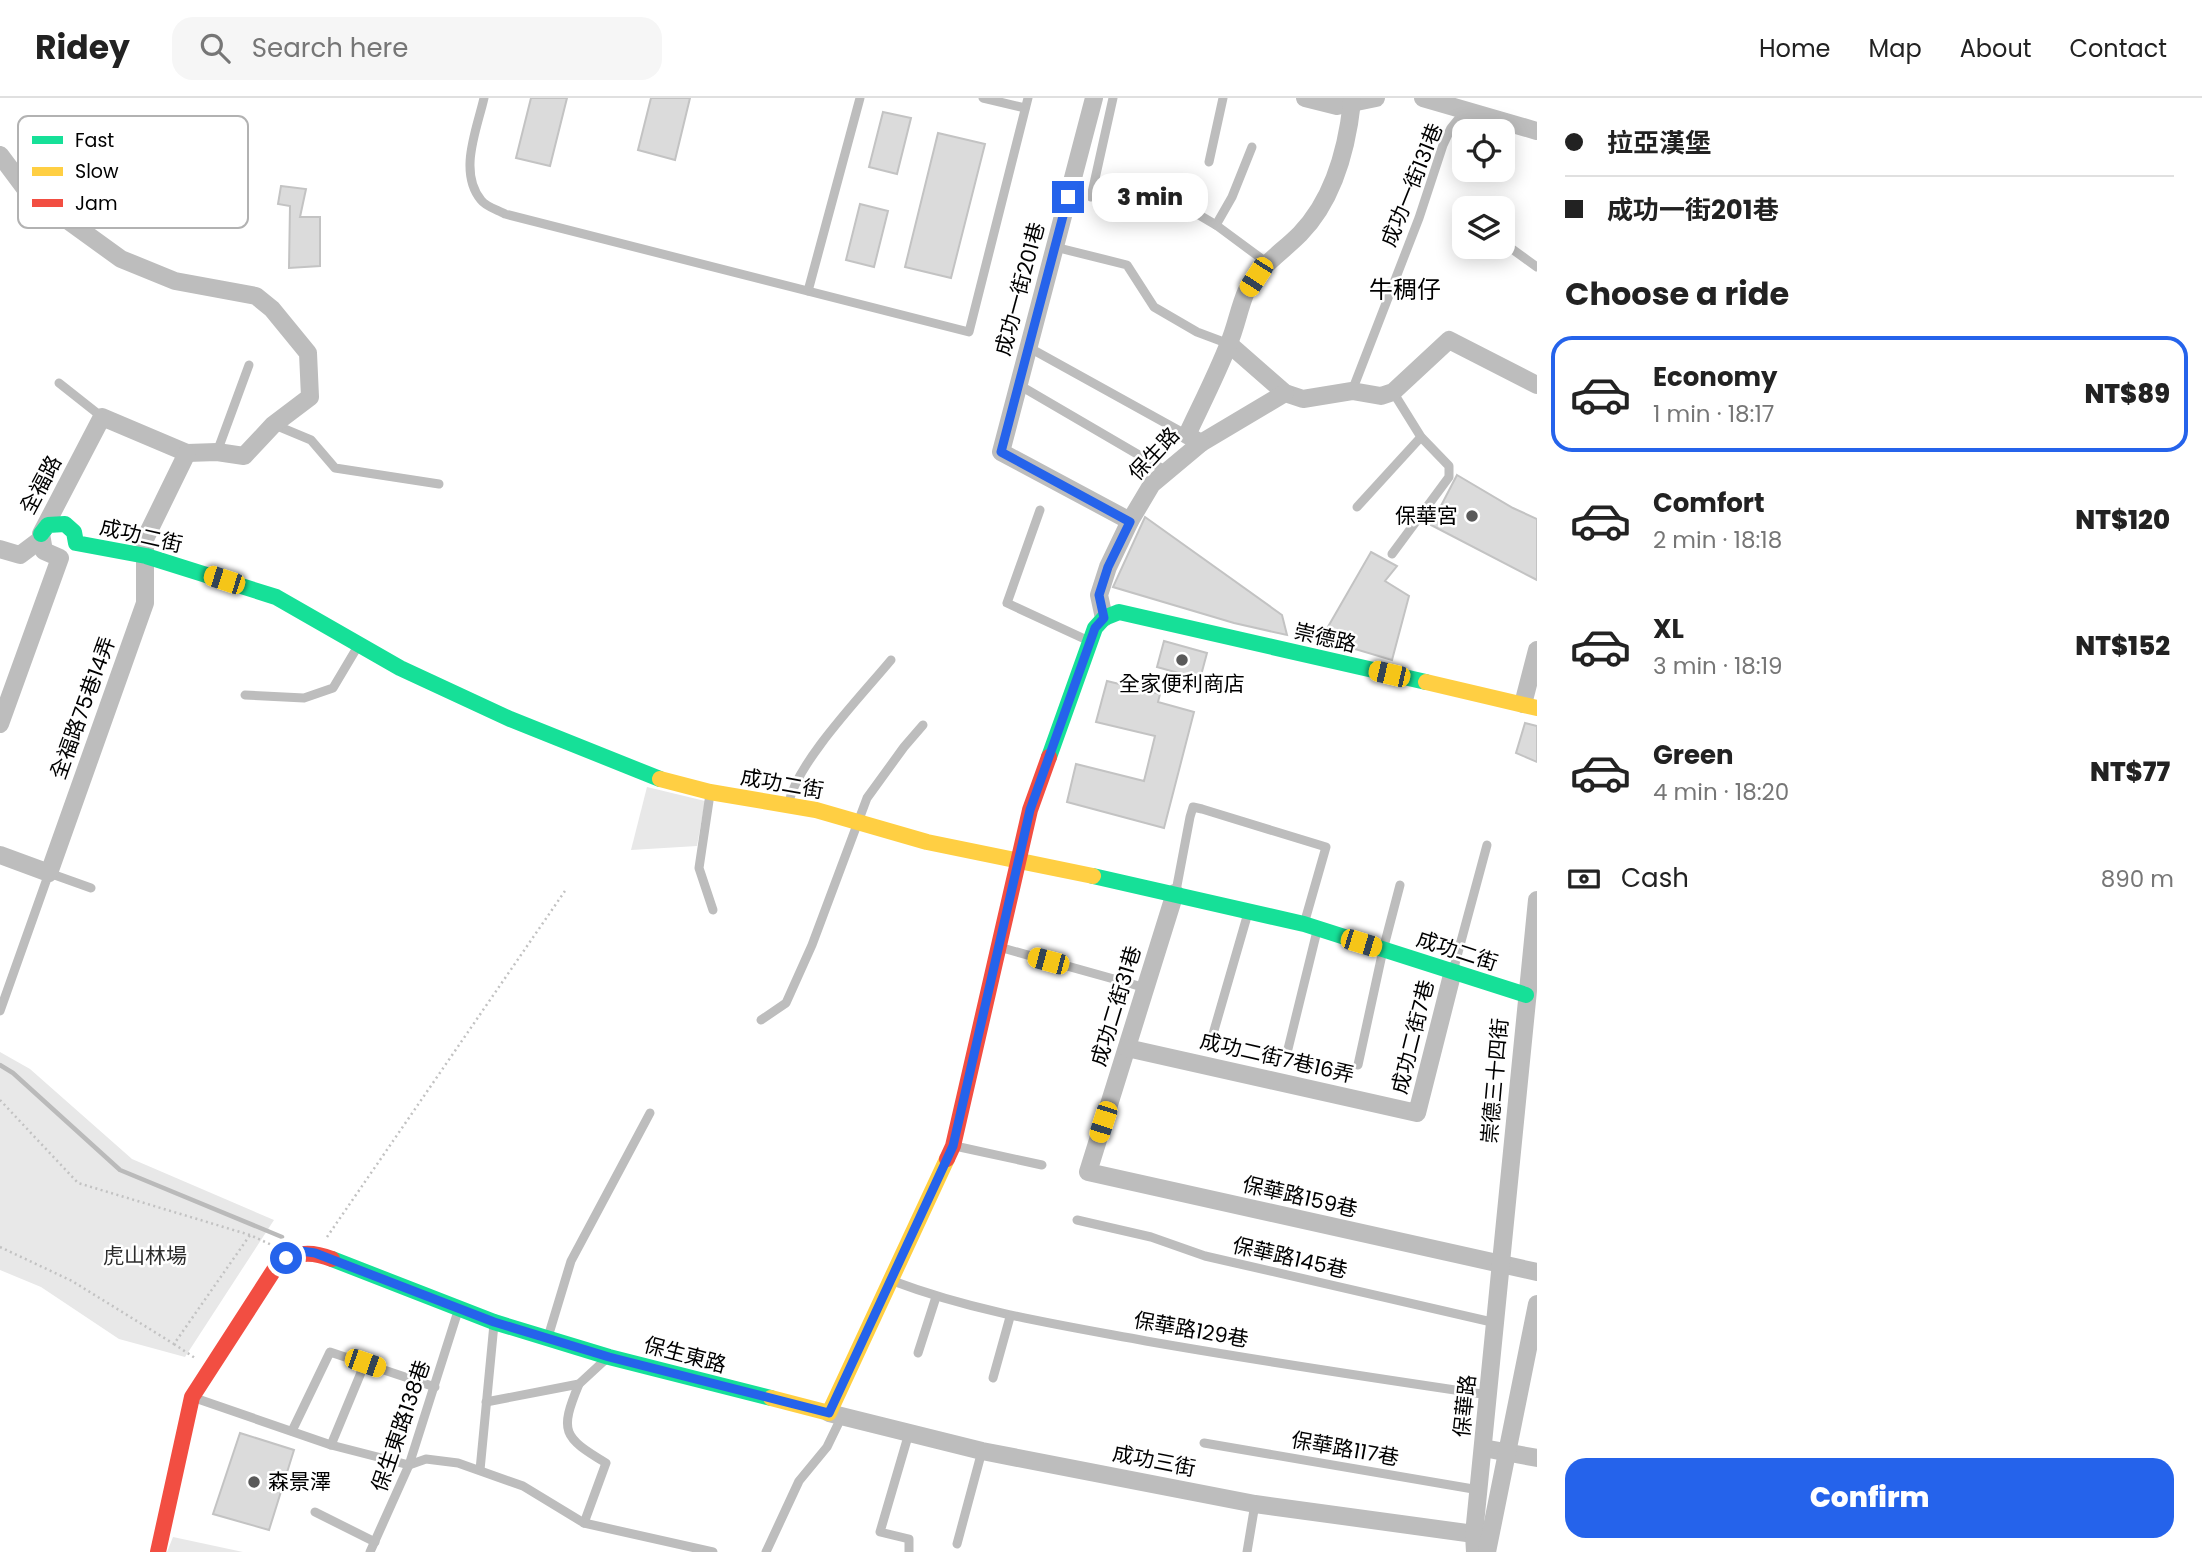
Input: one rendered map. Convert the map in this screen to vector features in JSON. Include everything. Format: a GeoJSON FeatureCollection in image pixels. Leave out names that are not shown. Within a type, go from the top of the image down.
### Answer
{"type":"FeatureCollection","features":[{"type":"Feature","properties":{"kind":"street","name":"成功一街201巷"},"geometry":{"type":"LineString","coordinates":[[1094,98],[1001,452],[1130,522]]}},
{"type":"Feature","properties":{"kind":"street"},"geometry":{"type":"LineString","coordinates":[[1305,98],[1337,106],[1364,99]]}},
{"type":"Feature","properties":{"kind":"street"},"geometry":{"type":"LineString","coordinates":[[1423,98],[1537,131]]}},
{"type":"Feature","properties":{"kind":"street","name":"保生路"},"geometry":{"type":"LineString","coordinates":[[1104,618],[1099,595],[1108,567],[1130,522],[1152,484],[1169,472],[1194,439],[1246,293],[1266,262],[1298,236],[1319,210],[1364,99]]}},
{"type":"Feature","properties":{"kind":"street"},"geometry":{"type":"LineString","coordinates":[[0,155],[18,179]]}},
{"type":"Feature","properties":{"kind":"street"},"geometry":{"type":"LineString","coordinates":[[78,228],[121,259],[175,281],[256,296],[272,309],[308,353],[310,397],[274,424],[244,456],[217,452],[187,453],[102,417]]}},
{"type":"Feature","properties":{"kind":"street"},"geometry":{"type":"LineString","coordinates":[[1229,344],[1285,393],[1303,399],[1352,391],[1381,396],[1393,392],[1449,340],[1537,385]]}},
{"type":"Feature","properties":{"kind":"street"},"geometry":{"type":"LineString","coordinates":[[1194,439],[1285,393]]}},
{"type":"Feature","properties":{"kind":"street","name":"全福路"},"geometry":{"type":"LineString","coordinates":[[60,558],[44,551],[41,537],[102,417]]}},
{"type":"Feature","properties":{"kind":"street","name":"全福路75巷14弄"},"geometry":{"type":"LineString","coordinates":[[49,873],[145,603],[145,539],[187,453]]}},
{"type":"Feature","properties":{"kind":"street"},"geometry":{"type":"LineString","coordinates":[[0,549],[20,555],[54,523],[73,535],[70,554],[60,558],[0,724]]}},
{"type":"Feature","properties":{"kind":"street","name":"成功二街"},"geometry":{"type":"LineString","coordinates":[[73,535],[146,555],[276,597],[412,674],[604,760],[649,776],[710,792],[816,810],[927,842],[1175,893],[1310,927],[1526,995]]}},
{"type":"Feature","properties":{"kind":"street","name":"崇德路"},"geometry":{"type":"LineString","coordinates":[[1104,618],[1119,612],[1530,706]]}},
{"type":"Feature","properties":{"kind":"street"},"geometry":{"type":"LineString","coordinates":[[835,1414],[891,1280],[953,1146],[1030,810],[1095,628],[1104,618]]}},
{"type":"Feature","properties":{"kind":"street"},"geometry":{"type":"LineString","coordinates":[[1530,706],[1537,650]]}},
{"type":"Feature","properties":{"kind":"street"},"geometry":{"type":"LineString","coordinates":[[0,855],[49,873]]}},
{"type":"Feature","properties":{"kind":"street","name":"成功二街31巷"},"geometry":{"type":"LineString","coordinates":[[1088,1172],[1175,893]]}},
{"type":"Feature","properties":{"kind":"street","name":"崇德三十四街"},"geometry":{"type":"LineString","coordinates":[[1502,1266],[1537,900]]}},
{"type":"Feature","properties":{"kind":"street","name":"成功二街7巷"},"geometry":{"type":"LineString","coordinates":[[1417,1113],[1453,971]]}},
{"type":"Feature","properties":{"kind":"street","name":"成功二街7巷16弄"},"geometry":{"type":"LineString","coordinates":[[1127,1048],[1417,1113]]}},
{"type":"Feature","properties":{"kind":"street","name":"保華路159巷"},"geometry":{"type":"LineString","coordinates":[[1088,1172],[1537,1272]]}},
{"type":"Feature","properties":{"kind":"street"},"geometry":{"type":"LineString","coordinates":[[158,1552],[192,1397],[274,1270],[286,1258],[301,1251],[315,1253]]}},
{"type":"Feature","properties":{"kind":"street","name":"保生東路"},"geometry":{"type":"LineString","coordinates":[[315,1253],[494,1322],[609,1357],[835,1414]]}},
{"type":"Feature","properties":{"kind":"street","name":"保華路"},"geometry":{"type":"LineString","coordinates":[[1475,1543],[1502,1266]]}},
{"type":"Feature","properties":{"kind":"street"},"geometry":{"type":"LineString","coordinates":[[1487,1552],[1537,1304]]}},
{"type":"Feature","properties":{"kind":"street","name":"成功三街"},"geometry":{"type":"LineString","coordinates":[[835,1414],[982,1451],[1475,1543]]}},
{"type":"Feature","properties":{"kind":"street"},"geometry":{"type":"LineString","coordinates":[[1483,1448],[1537,1458]]}},
{"type":"Feature","properties":{"kind":"lane"},"geometry":{"type":"LineString","coordinates":[[484,98],[471,153],[471,181],[482,202],[517,217],[969,332],[1028,98]]}},
{"type":"Feature","properties":{"kind":"lane"},"geometry":{"type":"LineString","coordinates":[[808,291],[860,98]]}},
{"type":"Feature","properties":{"kind":"lane"},"geometry":{"type":"LineString","coordinates":[[983,98],[1025,108]]}},
{"type":"Feature","properties":{"kind":"lane"},"geometry":{"type":"LineString","coordinates":[[1091,197],[1113,98]]}},
{"type":"Feature","properties":{"kind":"lane"},"geometry":{"type":"LineString","coordinates":[[1209,162],[1223,98]]}},
{"type":"Feature","properties":{"kind":"lane","name":"成功一街131巷"},"geometry":{"type":"LineString","coordinates":[[1352,391],[1419,218],[1443,145],[1451,128],[1464,112]]}},
{"type":"Feature","properties":{"kind":"lane"},"geometry":{"type":"LineString","coordinates":[[1216,225],[1232,197],[1252,146]]}},
{"type":"Feature","properties":{"kind":"lane"},"geometry":{"type":"LineString","coordinates":[[1155,189],[1216,225],[1266,262]]}},
{"type":"Feature","properties":{"kind":"lane"},"geometry":{"type":"LineString","coordinates":[[1055,247],[1126,265],[1154,307],[1197,332],[1229,344]]}},
{"type":"Feature","properties":{"kind":"lane"},"geometry":{"type":"LineString","coordinates":[[1515,251],[1537,267]]}},
{"type":"Feature","properties":{"kind":"lane"},"geometry":{"type":"LineString","coordinates":[[1028,347],[1194,439]]}},
{"type":"Feature","properties":{"kind":"lane"},"geometry":{"type":"LineString","coordinates":[[217,452],[249,365]]}},
{"type":"Feature","properties":{"kind":"lane"},"geometry":{"type":"LineString","coordinates":[[59,383],[102,417]]}},
{"type":"Feature","properties":{"kind":"lane"},"geometry":{"type":"LineString","coordinates":[[1019,385],[1169,472]]}},
{"type":"Feature","properties":{"kind":"lane"},"geometry":{"type":"LineString","coordinates":[[1392,554],[1449,477],[1449,466],[1421,437],[1393,392]]}},
{"type":"Feature","properties":{"kind":"lane"},"geometry":{"type":"LineString","coordinates":[[274,424],[311,440],[335,468],[439,484]]}},
{"type":"Feature","properties":{"kind":"lane"},"geometry":{"type":"LineString","coordinates":[[1357,507],[1421,437]]}},
{"type":"Feature","properties":{"kind":"lane"},"geometry":{"type":"LineString","coordinates":[[1040,510],[1007,603],[1090,642]]}},
{"type":"Feature","properties":{"kind":"lane"},"geometry":{"type":"LineString","coordinates":[[244,695],[304,698],[333,688],[359,645]]}},
{"type":"Feature","properties":{"kind":"lane"},"geometry":{"type":"LineString","coordinates":[[788,806],[792,788],[809,760],[891,660]]}},
{"type":"Feature","properties":{"kind":"lane"},"geometry":{"type":"LineString","coordinates":[[761,1020],[786,1003],[813,945],[867,798],[923,725]]}},
{"type":"Feature","properties":{"kind":"lane"},"geometry":{"type":"LineString","coordinates":[[710,792],[699,868],[713,910]]}},
{"type":"Feature","properties":{"kind":"lane"},"geometry":{"type":"LineString","coordinates":[[1175,893],[1193,807],[1326,847],[1288,1049]]}},
{"type":"Feature","properties":{"kind":"lane"},"geometry":{"type":"LineString","coordinates":[[1453,971],[1487,845]]}},
{"type":"Feature","properties":{"kind":"lane"},"geometry":{"type":"LineString","coordinates":[[0,1011],[49,873],[92,888]]}},
{"type":"Feature","properties":{"kind":"lane"},"geometry":{"type":"LineString","coordinates":[[1358,1065],[1382,950],[1400,884]]}},
{"type":"Feature","properties":{"kind":"lane"},"geometry":{"type":"LineString","coordinates":[[1213,1034],[1248,913]]}},
{"type":"Feature","properties":{"kind":"lane"},"geometry":{"type":"LineString","coordinates":[[999,947],[1146,988]]}},
{"type":"Feature","properties":{"kind":"lane"},"geometry":{"type":"LineString","coordinates":[[548,1338],[571,1261],[650,1113]]}},
{"type":"Feature","properties":{"kind":"lane"},"geometry":{"type":"LineString","coordinates":[[953,1146],[1042,1165]]}},
{"type":"Feature","properties":{"kind":"lane","name":"保華路145巷"},"geometry":{"type":"LineString","coordinates":[[1077,1220],[1151,1237],[1205,1256],[1496,1323]]}},
{"type":"Feature","properties":{"kind":"lane","name":"保華路129巷"},"geometry":{"type":"LineString","coordinates":[[891,1280],[936,1297],[1010,1317],[1230,1355],[1489,1395]]}},
{"type":"Feature","properties":{"kind":"lane"},"geometry":{"type":"LineString","coordinates":[[918,1353],[936,1297]]}},
{"type":"Feature","properties":{"kind":"lane","name":"保生東路138巷"},"geometry":{"type":"LineString","coordinates":[[370,1552],[409,1465],[458,1309]]}},
{"type":"Feature","properties":{"kind":"lane"},"geometry":{"type":"LineString","coordinates":[[993,1378],[1010,1317]]}},
{"type":"Feature","properties":{"kind":"lane"},"geometry":{"type":"LineString","coordinates":[[480,1470],[494,1322]]}},
{"type":"Feature","properties":{"kind":"lane"},"geometry":{"type":"LineString","coordinates":[[292,1431],[330,1352],[435,1387]]}},
{"type":"Feature","properties":{"kind":"lane"},"geometry":{"type":"LineString","coordinates":[[486,1402],[579,1384],[609,1357]]}},
{"type":"Feature","properties":{"kind":"lane"},"geometry":{"type":"LineString","coordinates":[[331,1445],[365,1363]]}},
{"type":"Feature","properties":{"kind":"lane"},"geometry":{"type":"LineString","coordinates":[[579,1384],[567,1427],[570,1438],[606,1463],[584,1523]]}},
{"type":"Feature","properties":{"kind":"lane"},"geometry":{"type":"LineString","coordinates":[[192,1397],[331,1445],[409,1465],[426,1459],[458,1463],[523,1486],[584,1523],[713,1552]]}},
{"type":"Feature","properties":{"kind":"lane"},"geometry":{"type":"LineString","coordinates":[[766,1552],[799,1481],[827,1447],[835,1414]]}},
{"type":"Feature","properties":{"kind":"lane"},"geometry":{"type":"LineString","coordinates":[[909,1433],[880,1532],[909,1539],[909,1552]]}},
{"type":"Feature","properties":{"kind":"lane","name":"保華路117巷"},"geometry":{"type":"LineString","coordinates":[[1205,1443],[1479,1490]]}},
{"type":"Feature","properties":{"kind":"lane"},"geometry":{"type":"LineString","coordinates":[[957,1544],[982,1451]]}},
{"type":"Feature","properties":{"kind":"lane"},"geometry":{"type":"LineString","coordinates":[[1247,1552],[1255,1504]]}},
{"type":"Feature","properties":{"kind":"lane"},"geometry":{"type":"LineString","coordinates":[[315,1512],[375,1542]]}},
{"type":"Feature","properties":{"kind":"path"},"geometry":{"type":"LineString","coordinates":[[315,1253],[567,888]]}},
{"type":"Feature","properties":{"kind":"path"},"geometry":{"type":"LineString","coordinates":[[0,1100],[78,1182],[250,1235],[273,1245],[286,1258]]}},
{"type":"Feature","properties":{"kind":"path"},"geometry":{"type":"LineString","coordinates":[[174,1344],[250,1235]]}},
{"type":"Feature","properties":{"kind":"path"},"geometry":{"type":"LineString","coordinates":[[0,1247],[72,1280],[174,1344],[197,1360],[205,1376]]}},
{"type":"Feature","properties":{"kind":"green space"},"geometry":{"type":"Polygon","coordinates":[[[647,787],[705,801],[697,846],[631,850],[647,787]]]}},
{"type":"Feature","properties":{"kind":"green space","name":"虎山林場"},"geometry":{"type":"Polygon","coordinates":[[[0,1052],[30,1069],[132,1159],[274,1220],[185,1357],[119,1339],[41,1287],[0,1270],[0,1052]]]}},
{"type":"Feature","properties":{"kind":"green space"},"geometry":{"type":"Polygon","coordinates":[[[173,1537],[243,1552],[167,1552],[173,1537]]]}},
{"type":"Feature","properties":{"kind":"building"},"geometry":{"type":"Polygon","coordinates":[[[531,98],[567,98],[550,166],[516,158],[531,98]]]}},
{"type":"Feature","properties":{"kind":"building"},"geometry":{"type":"Polygon","coordinates":[[[651,98],[690,98],[675,160],[638,150],[651,98]]]}},
{"type":"Feature","properties":{"kind":"building"},"geometry":{"type":"Polygon","coordinates":[[[883,112],[911,118],[897,174],[869,167],[883,112]]]}},
{"type":"Feature","properties":{"kind":"building"},"geometry":{"type":"Polygon","coordinates":[[[938,133],[985,144],[951,278],[905,267],[938,133]]]}},
{"type":"Feature","properties":{"kind":"building"},"geometry":{"type":"Polygon","coordinates":[[[281,186],[306,189],[300,217],[320,217],[320,266],[289,268],[290,206],[278,204],[281,186]]]}},
{"type":"Feature","properties":{"kind":"building"},"geometry":{"type":"Polygon","coordinates":[[[860,204],[888,211],[874,267],[846,260],[860,204]]]}},
{"type":"Feature","properties":{"kind":"building","name":"保華宮"},"geometry":{"type":"Polygon","coordinates":[[[1457,475],[1537,519],[1537,580],[1431,525],[1457,475]]]}},
{"type":"Feature","properties":{"kind":"building"},"geometry":{"type":"Polygon","coordinates":[[[1145,517],[1282,615],[1287,635],[1234,623],[1113,587],[1145,517]]]}},
{"type":"Feature","properties":{"kind":"building"},"geometry":{"type":"Polygon","coordinates":[[[1371,552],[1397,566],[1385,581],[1409,596],[1392,660],[1321,639],[1371,552]]]}},
{"type":"Feature","properties":{"kind":"building","name":"全家便利商店"},"geometry":{"type":"Polygon","coordinates":[[[1164,641],[1207,653],[1200,679],[1157,667],[1164,641]]]}},
{"type":"Feature","properties":{"kind":"building"},"geometry":{"type":"Polygon","coordinates":[[[1107,681],[1160,694],[1158,702],[1194,712],[1164,828],[1067,802],[1076,764],[1144,781],[1155,736],[1096,722],[1107,681]]]}},
{"type":"Feature","properties":{"kind":"building"},"geometry":{"type":"Polygon","coordinates":[[[1525,723],[1537,726],[1537,762],[1516,753],[1525,723]]]}},
{"type":"Feature","properties":{"kind":"building","name":"森景澤"},"geometry":{"type":"Polygon","coordinates":[[[240,1433],[294,1450],[269,1530],[213,1514],[240,1433]]]}},
{"type":"Feature","properties":{"kind":"waterway"},"geometry":{"type":"LineString","coordinates":[[0,1065],[13,1073],[120,1170],[282,1237]]}},
{"type":"Feature","properties":{"kind":"traffic: fast"},"geometry":{"type":"LineString","coordinates":[[41,534],[48,525],[65,524],[74,532],[76,543],[146,556],[276,597],[400,668],[510,719],[660,779]]}},
{"type":"Feature","properties":{"kind":"traffic: fast"},"geometry":{"type":"LineString","coordinates":[[1049,757],[1095,628],[1104,618],[1119,612],[1426,682]]}},
{"type":"Feature","properties":{"kind":"traffic: fast"},"geometry":{"type":"LineString","coordinates":[[1093,876],[1304,924],[1526,995]]}},
{"type":"Feature","properties":{"kind":"traffic: fast"},"geometry":{"type":"LineString","coordinates":[[332,1259],[494,1322],[609,1357],[771,1398]]}},
{"type":"Feature","properties":{"kind":"traffic: slow"},"geometry":{"type":"LineString","coordinates":[[1426,682],[1537,708]]}},
{"type":"Feature","properties":{"kind":"traffic: slow"},"geometry":{"type":"LineString","coordinates":[[660,779],[710,792],[816,810],[927,842],[1093,876]]}},
{"type":"Feature","properties":{"kind":"traffic: slow"},"geometry":{"type":"LineString","coordinates":[[771,1398],[829,1413],[947,1159]]}},
{"type":"Feature","properties":{"kind":"traffic: jam"},"geometry":{"type":"LineString","coordinates":[[947,1159],[953,1146],[1030,810],[1049,757]]}},
{"type":"Feature","properties":{"kind":"traffic: jam"},"geometry":{"type":"LineString","coordinates":[[158,1552],[192,1397],[274,1270],[288,1259],[301,1254],[315,1254],[332,1259]]}},
{"type":"Feature","properties":{"kind":"place","name":"保華宮"},"geometry":{"type":"Point","coordinates":[1472,516]}},
{"type":"Feature","properties":{"kind":"place","name":"全家便利商店"},"geometry":{"type":"Point","coordinates":[1182,660]}},
{"type":"Feature","properties":{"kind":"place","name":"森景澤"},"geometry":{"type":"Point","coordinates":[254,1482]}},
{"type":"Feature","properties":{"kind":"district","name":"牛稠仔"},"geometry":{"type":"Point","coordinates":[1405,290]}},
{"type":"Feature","properties":{"kind":"route"},"geometry":{"type":"LineString","coordinates":[[286,1258],[301,1251],[315,1253],[494,1322],[609,1357],[829,1413],[953,1146],[962,1118],[1030,810],[1095,628],[1104,618],[1099,595],[1108,567],[1130,522],[1001,452],[1068,197]]}}]}
